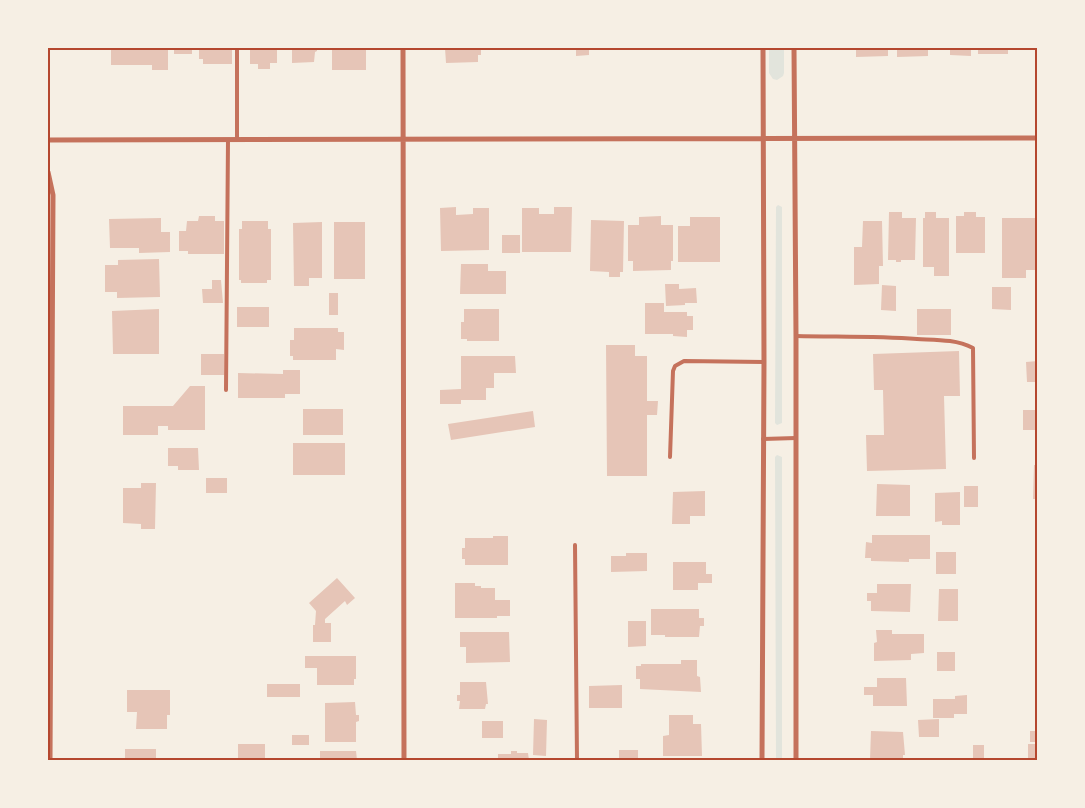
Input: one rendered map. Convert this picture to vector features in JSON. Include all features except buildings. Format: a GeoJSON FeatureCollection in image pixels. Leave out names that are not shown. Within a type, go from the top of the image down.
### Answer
{"type":"FeatureCollection","features":[{"type":"Feature","properties":{"kind":"street"},"geometry":{"type":"LineString","coordinates":[[403,48],[404,760]]}},
{"type":"Feature","properties":{"kind":"street"},"geometry":{"type":"LineString","coordinates":[[762,760],[763,48]]}},
{"type":"Feature","properties":{"kind":"street"},"geometry":{"type":"LineString","coordinates":[[794,48],[796,760]]}},
{"type":"Feature","properties":{"kind":"street"},"geometry":{"type":"LineString","coordinates":[[48,140],[1038,138]]}},
{"type":"Feature","properties":{"kind":"street"},"geometry":{"type":"LineString","coordinates":[[48,172],[54,194],[50,760]]}},
{"type":"Feature","properties":{"kind":"lane"},"geometry":{"type":"LineString","coordinates":[[237,48],[237,140]]}},
{"type":"Feature","properties":{"kind":"lane"},"geometry":{"type":"LineString","coordinates":[[226,390],[228,140]]}},
{"type":"Feature","properties":{"kind":"lane"},"geometry":{"type":"LineString","coordinates":[[796,336],[872,336],[943,340],[961,342],[973,348],[974,458]]}},
{"type":"Feature","properties":{"kind":"lane"},"geometry":{"type":"LineString","coordinates":[[670,457],[672,371],[675,366],[684,361],[764,362]]}},
{"type":"Feature","properties":{"kind":"lane"},"geometry":{"type":"LineString","coordinates":[[763,439],[796,438]]}},
{"type":"Feature","properties":{"kind":"lane"},"geometry":{"type":"LineString","coordinates":[[576,546],[577,760]]}},
{"type":"Feature","properties":{"kind":"shaded area"},"geometry":{"type":"Polygon","coordinates":[[[769,48],[784,48],[784,73],[777,80],[773,79],[769,73],[769,48]]]}},
{"type":"Feature","properties":{"kind":"shaded area"},"geometry":{"type":"Polygon","coordinates":[[[778,205],[782,207],[782,423],[777,425],[775,423],[776,207],[778,205]]]}},
{"type":"Feature","properties":{"kind":"shaded area"},"geometry":{"type":"Polygon","coordinates":[[[777,455],[782,457],[782,760],[776,760],[775,457],[777,455]]]}}]}
